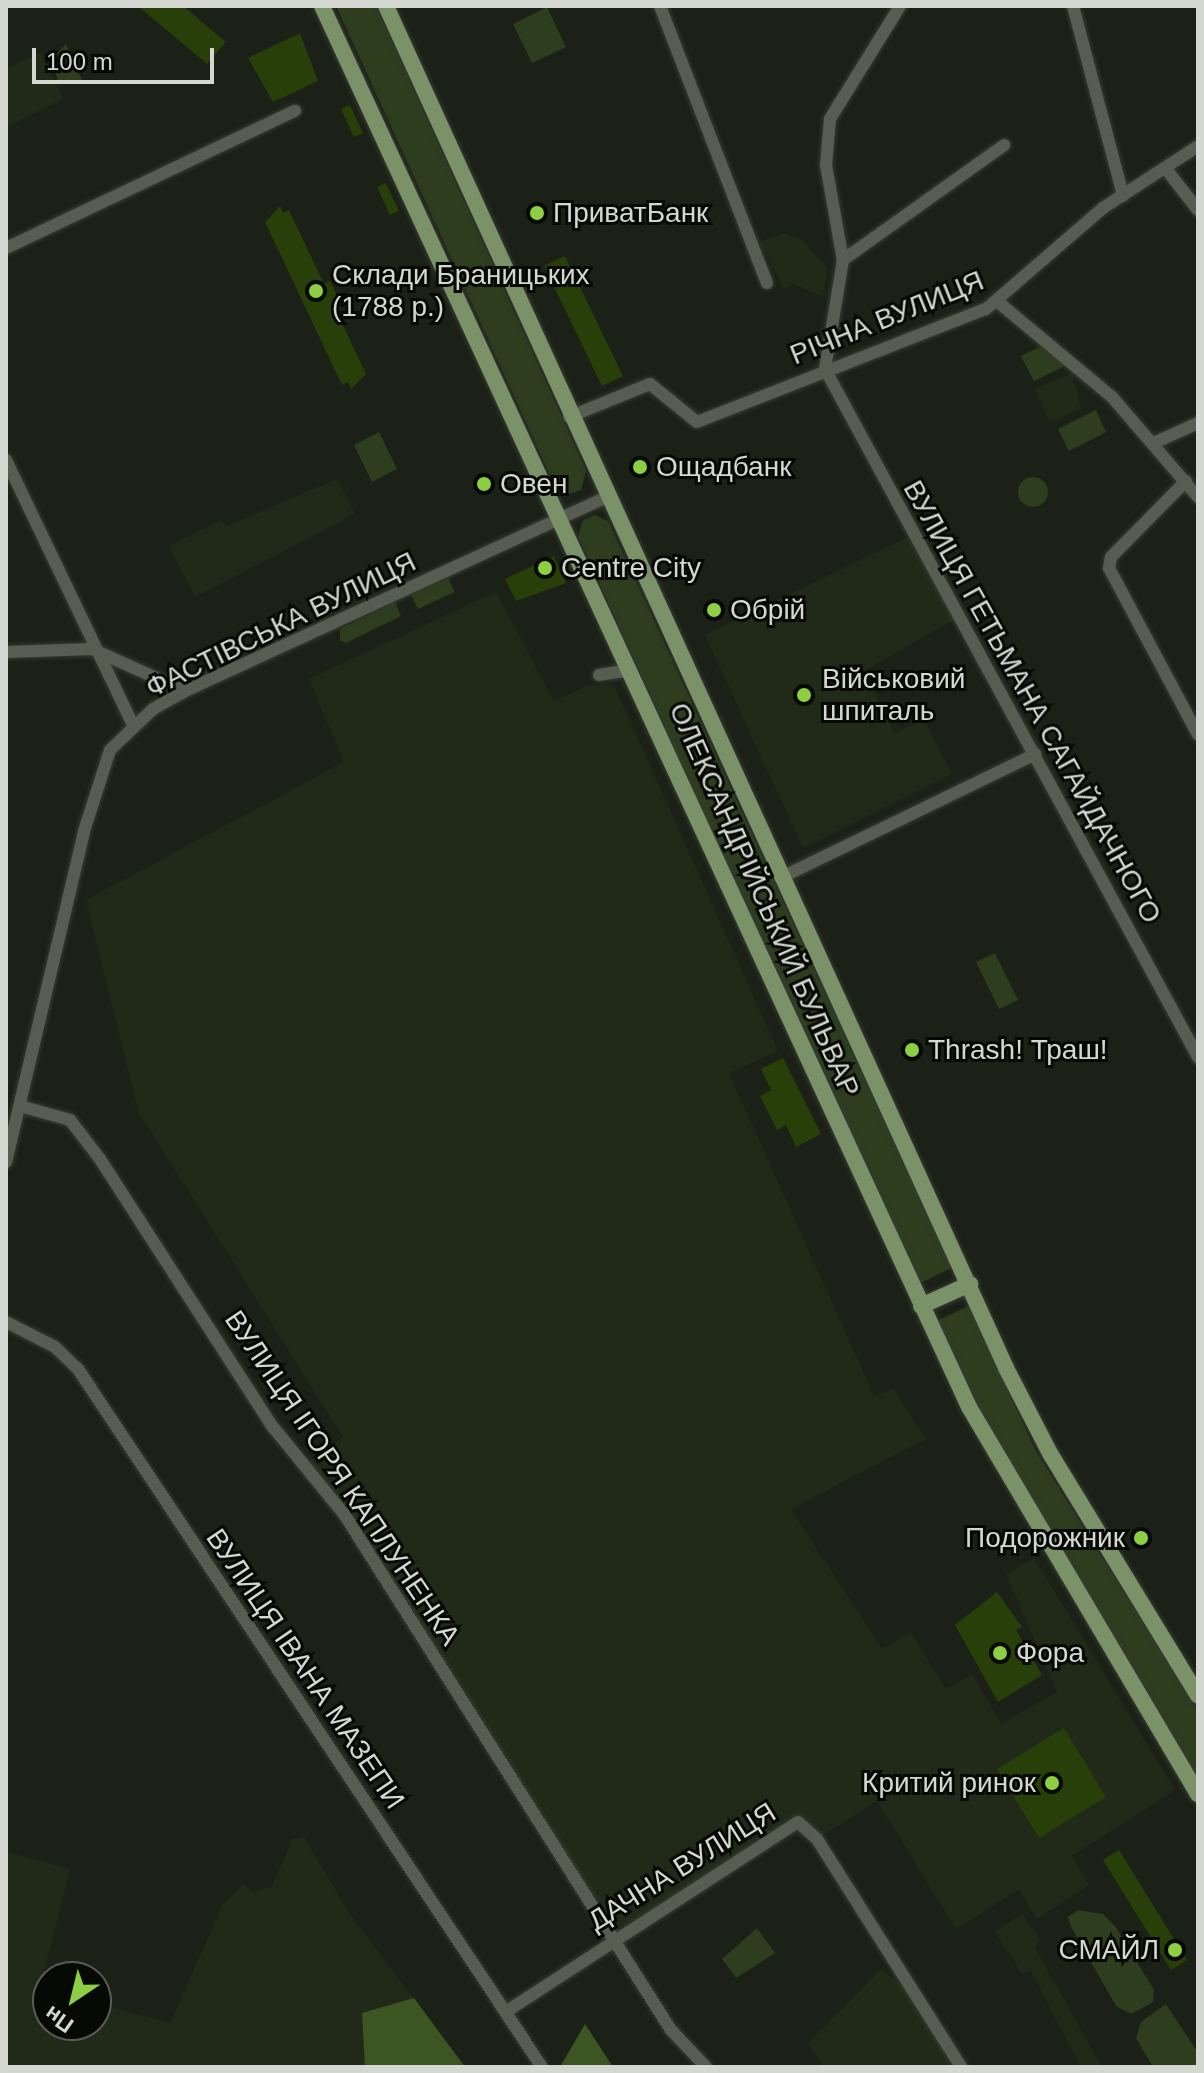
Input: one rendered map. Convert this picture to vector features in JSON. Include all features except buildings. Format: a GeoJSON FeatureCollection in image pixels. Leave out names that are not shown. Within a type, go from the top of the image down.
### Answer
{"type":"FeatureCollection","features":[{"type":"Feature","properties":{"kind":"main road","name":"ОЛЕКСАНДРІЙСЬКИЙ БУЛЬВАР"},"geometry":{"type":"LineString","coordinates":[[322,6],[921,1306],[993,1455],[1198,1794]]}},
{"type":"Feature","properties":{"kind":"main road","name":"ОЛЕКСАНДРІЙСЬКИЙ БУЛЬВАР"},"geometry":{"type":"LineString","coordinates":[[386,6],[569,417],[780,878],[1051,1455],[1198,1696]]}},
{"type":"Feature","properties":{"kind":"main road"},"geometry":{"type":"LineString","coordinates":[[921,1306],[970,1284]]}},
{"type":"Feature","properties":{"kind":"street"},"geometry":{"type":"LineString","coordinates":[[660,6],[767,283]]}},
{"type":"Feature","properties":{"kind":"street"},"geometry":{"type":"LineString","coordinates":[[825,369],[843,260],[826,165],[830,119],[900,6]]}},
{"type":"Feature","properties":{"kind":"street"},"geometry":{"type":"LineString","coordinates":[[1073,6],[1123,195]]}},
{"type":"Feature","properties":{"kind":"street"},"geometry":{"type":"LineString","coordinates":[[6,248],[295,111]]}},
{"type":"Feature","properties":{"kind":"street"},"geometry":{"type":"LineString","coordinates":[[843,260],[1004,145]]}},
{"type":"Feature","properties":{"kind":"street","name":"РІЧНА ВУЛИЦЯ"},"geometry":{"type":"LineString","coordinates":[[569,417],[650,384],[697,422],[998,302],[1070,234],[1198,146]]}},
{"type":"Feature","properties":{"kind":"street"},"geometry":{"type":"LineString","coordinates":[[1166,169],[1198,210]]}},
{"type":"Feature","properties":{"kind":"street"},"geometry":{"type":"LineString","coordinates":[[998,302],[1156,442],[1198,497]]}},
{"type":"Feature","properties":{"kind":"street","name":"ВУЛИЦЯ ГЕТЬМАНА САГАЙДАЧНОГО"},"geometry":{"type":"LineString","coordinates":[[825,369],[1198,1057]]}},
{"type":"Feature","properties":{"kind":"street"},"geometry":{"type":"LineString","coordinates":[[1156,442],[1198,423]]}},
{"type":"Feature","properties":{"kind":"street"},"geometry":{"type":"LineString","coordinates":[[6,460],[10,480],[92,649],[134,727]]}},
{"type":"Feature","properties":{"kind":"street"},"geometry":{"type":"LineString","coordinates":[[1186,481],[1111,557],[1109,568],[1198,735]]}},
{"type":"Feature","properties":{"kind":"street","name":"ФАСТІВСЬКА ВУЛИЦЯ"},"geometry":{"type":"LineString","coordinates":[[6,1162],[98,784],[110,750],[134,727],[185,691],[606,497]]}},
{"type":"Feature","properties":{"kind":"street"},"geometry":{"type":"LineString","coordinates":[[6,652],[92,649],[185,691]]}},
{"type":"Feature","properties":{"kind":"street"},"geometry":{"type":"LineString","coordinates":[[599,675],[630,670]]}},
{"type":"Feature","properties":{"kind":"street"},"geometry":{"type":"LineString","coordinates":[[780,878],[1035,754]]}},
{"type":"Feature","properties":{"kind":"street","name":"ВУЛИЦЯ ІГОРЯ КАПЛУНЕНКА"},"geometry":{"type":"LineString","coordinates":[[20,1106],[70,1120],[100,1159],[273,1427],[344,1514],[611,1940],[671,2030],[706,2067]]}},
{"type":"Feature","properties":{"kind":"street","name":"ВУЛИЦЯ ІВАНА МАЗЕПИ"},"geometry":{"type":"LineString","coordinates":[[6,1322],[55,1347],[78,1369],[542,2067]]}},
{"type":"Feature","properties":{"kind":"street","name":"ДАЧНА ВУЛИЦЯ"},"geometry":{"type":"LineString","coordinates":[[507,2011],[611,1940],[798,1822],[817,1839],[961,2067]]}},
{"type":"Feature","properties":{"kind":"shaded area"},"geometry":{"type":"Polygon","coordinates":[[[41,52],[63,99],[6,127],[6,69],[41,52]]]}},
{"type":"Feature","properties":{"kind":"shaded area"},"geometry":{"type":"Polygon","coordinates":[[[784,233],[804,241],[827,269],[824,297],[794,284],[784,289],[760,242],[784,233]]]}},
{"type":"Feature","properties":{"kind":"shaded area"},"geometry":{"type":"Polygon","coordinates":[[[1072,373],[1081,408],[1050,423],[1035,389],[1072,373]]]}},
{"type":"Feature","properties":{"kind":"shaded area"},"geometry":{"type":"Polygon","coordinates":[[[337,479],[355,514],[195,597],[169,546],[221,520],[227,526],[337,479]]]}},
{"type":"Feature","properties":{"kind":"shaded area","name":"Військовий шпиталь"},"geometry":{"type":"Polygon","coordinates":[[[908,537],[955,619],[864,671],[894,733],[924,720],[952,774],[803,848],[705,635],[908,537]]]}},
{"type":"Feature","properties":{"kind":"shaded area"},"geometry":{"type":"Polygon","coordinates":[[[496,592],[554,701],[590,685],[614,685],[778,1051],[729,1073],[874,1396],[893,1389],[926,1439],[791,1509],[882,1649],[911,1632],[946,1689],[972,1674],[1001,1724],[1057,1692],[1006,1574],[1034,1558],[1175,1790],[1072,1856],[1089,1885],[1037,1919],[1019,1889],[956,1929],[877,1801],[817,1839],[798,1822],[611,1940],[305,1464],[343,1437],[138,1111],[86,900],[344,762],[309,679],[496,592]]]}},
{"type":"Feature","properties":{"kind":"shaded area"},"geometry":{"type":"Polygon","coordinates":[[[304,1837],[350,1914],[465,2067],[6,2067],[6,1852],[70,1869],[47,1961],[32,1961],[32,2041],[112,2041],[112,2007],[170,2023],[223,1904],[244,1883],[251,1892],[272,1887],[292,1839],[304,1837]]]}},
{"type":"Feature","properties":{"kind":"shaded area"},"geometry":{"type":"Polygon","coordinates":[[[1022,1914],[1040,1939],[1035,1948],[1102,2067],[1081,2067],[1030,1970],[1022,1974],[995,1932],[1022,1914]]]}},
{"type":"Feature","properties":{"kind":"shaded area"},"geometry":{"type":"Polygon","coordinates":[[[881,1969],[903,1986],[954,2067],[823,2067],[808,2043],[881,1969]]]}},
{"type":"Feature","properties":{"kind":"green space"},"geometry":{"type":"Polygon","coordinates":[[[336,6],[376,6],[586,471],[581,490],[565,495],[553,481],[336,6]]]}},
{"type":"Feature","properties":{"kind":"green space"},"geometry":{"type":"Polygon","coordinates":[[[547,7],[566,47],[532,63],[513,24],[547,7]]]}},
{"type":"Feature","properties":{"kind":"green space"},"geometry":{"type":"Polygon","coordinates":[[[66,44],[82,80],[58,80],[50,61],[66,44]]]}},
{"type":"Feature","properties":{"kind":"green space"},"geometry":{"type":"Polygon","coordinates":[[[1044,345],[1065,366],[1034,381],[1021,356],[1044,345]]]}},
{"type":"Feature","properties":{"kind":"green space"},"geometry":{"type":"Polygon","coordinates":[[[1096,410],[1106,432],[1069,451],[1058,429],[1096,410]]]}},
{"type":"Feature","properties":{"kind":"green space"},"geometry":{"type":"Polygon","coordinates":[[[379,432],[397,469],[372,482],[354,445],[379,432]]]}},
{"type":"Feature","properties":{"kind":"green space"},"geometry":{"type":"Polygon","coordinates":[[[1033,477],[1044,481],[1048,492],[1044,503],[1033,507],[1022,503],[1018,492],[1022,481],[1033,477]]]}},
{"type":"Feature","properties":{"kind":"green space"},"geometry":{"type":"Polygon","coordinates":[[[595,515],[608,521],[952,1268],[918,1284],[578,536],[583,520],[595,515]]]}},
{"type":"Feature","properties":{"kind":"green space"},"geometry":{"type":"Polygon","coordinates":[[[448,578],[455,592],[418,609],[411,595],[448,578]]]}},
{"type":"Feature","properties":{"kind":"green space"},"geometry":{"type":"Polygon","coordinates":[[[395,602],[401,616],[346,643],[340,640],[340,629],[395,602]]]}},
{"type":"Feature","properties":{"kind":"green space"},"geometry":{"type":"Polygon","coordinates":[[[995,953],[1018,1000],[999,1009],[976,962],[995,953]]]}},
{"type":"Feature","properties":{"kind":"green space"},"geometry":{"type":"Polygon","coordinates":[[[969,1306],[1035,1450],[1198,1711],[1198,1778],[1000,1453],[936,1321],[969,1306]]]}},
{"type":"Feature","properties":{"kind":"green space"},"geometry":{"type":"Polygon","coordinates":[[[1078,1910],[1103,1914],[1115,1926],[1154,1990],[1153,2002],[1131,2014],[1116,2006],[1071,1927],[1068,1917],[1078,1910]]]}},
{"type":"Feature","properties":{"kind":"green space"},"geometry":{"type":"Polygon","coordinates":[[[757,1928],[775,1953],[736,1978],[722,1959],[757,1928]]]}},
{"type":"Feature","properties":{"kind":"green space"},"geometry":{"type":"Polygon","coordinates":[[[414,1998],[465,2067],[365,2067],[362,2013],[414,1998]]]}},
{"type":"Feature","properties":{"kind":"green space"},"geometry":{"type":"Polygon","coordinates":[[[1166,2004],[1198,2053],[1198,2067],[1153,2067],[1136,2038],[1141,2022],[1166,2004]]]}},
{"type":"Feature","properties":{"kind":"green space"},"geometry":{"type":"Polygon","coordinates":[[[585,2024],[613,2067],[560,2067],[585,2024]]]}},
{"type":"Feature","properties":{"kind":"place","name":"ПриватБанк"},"geometry":{"type":"Point","coordinates":[537,213]}},
{"type":"Feature","properties":{"kind":"place","name":"Склади Браницьких (1788 р.)"},"geometry":{"type":"Point","coordinates":[316,291]}},
{"type":"Feature","properties":{"kind":"place","name":"Ощадбанк"},"geometry":{"type":"Point","coordinates":[640,467]}},
{"type":"Feature","properties":{"kind":"place","name":"Овен"},"geometry":{"type":"Point","coordinates":[484,484]}},
{"type":"Feature","properties":{"kind":"place","name":"Centre City"},"geometry":{"type":"Point","coordinates":[545,568]}},
{"type":"Feature","properties":{"kind":"place","name":"Обрій"},"geometry":{"type":"Point","coordinates":[714,610]}},
{"type":"Feature","properties":{"kind":"place","name":"Військовий шпиталь"},"geometry":{"type":"Point","coordinates":[804,695]}},
{"type":"Feature","properties":{"kind":"place","name":"Thrash! Траш!"},"geometry":{"type":"Point","coordinates":[912,1050]}},
{"type":"Feature","properties":{"kind":"place","name":"Подорожник"},"geometry":{"type":"Point","coordinates":[1141,1538]}},
{"type":"Feature","properties":{"kind":"place","name":"Фора"},"geometry":{"type":"Point","coordinates":[1000,1653]}},
{"type":"Feature","properties":{"kind":"place","name":"Критий ринок"},"geometry":{"type":"Point","coordinates":[1052,1783]}},
{"type":"Feature","properties":{"kind":"place","name":"СМАЙЛ"},"geometry":{"type":"Point","coordinates":[1175,1950]}}]}
